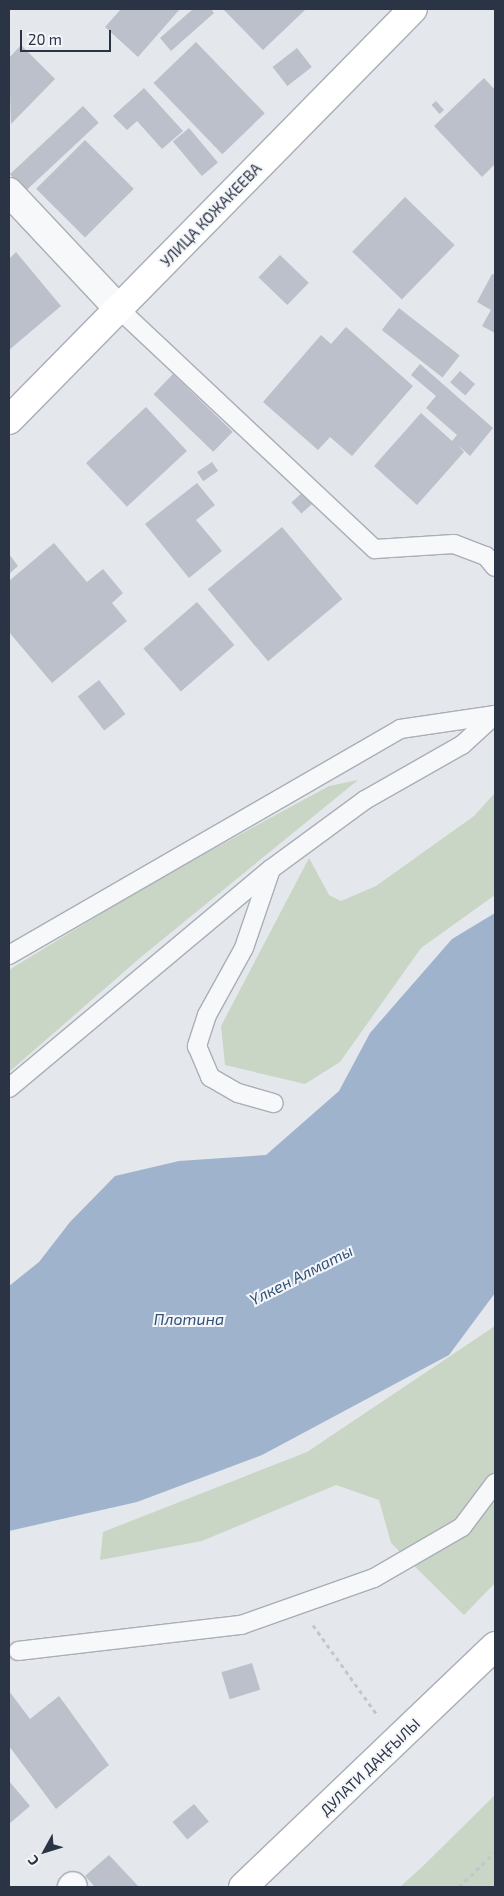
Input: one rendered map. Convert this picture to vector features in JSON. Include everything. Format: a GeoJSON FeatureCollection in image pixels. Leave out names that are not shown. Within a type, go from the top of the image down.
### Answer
{"type":"FeatureCollection","features":[{"type":"Feature","properties":{"kind":"street","name":"УЛИЦА КОЖАКЕЕВА"},"geometry":{"type":"LineString","coordinates":[[9,420],[411,9]]}},
{"type":"Feature","properties":{"kind":"street"},"geometry":{"type":"LineString","coordinates":[[9,192],[119,309]]}},
{"type":"Feature","properties":{"kind":"street","name":"ДУЛАТИ ДАҢҒЫЛЫ"},"geometry":{"type":"LineString","coordinates":[[243,1887],[495,1646]]}},
{"type":"Feature","properties":{"kind":"lane"},"geometry":{"type":"LineString","coordinates":[[119,309],[375,549],[454,544],[486,556],[495,567]]}},
{"type":"Feature","properties":{"kind":"lane"},"geometry":{"type":"LineString","coordinates":[[9,1088],[271,869],[365,800],[462,745],[495,715]]}},
{"type":"Feature","properties":{"kind":"lane"},"geometry":{"type":"LineString","coordinates":[[9,955],[400,729],[495,715]]}},
{"type":"Feature","properties":{"kind":"lane"},"geometry":{"type":"LineString","coordinates":[[271,869],[244,948],[207,1015],[197,1046],[210,1077],[238,1093],[274,1103]]}},
{"type":"Feature","properties":{"kind":"lane"},"geometry":{"type":"LineString","coordinates":[[18,1651],[241,1625],[299,1605],[374,1578],[462,1527],[495,1483]]}},
{"type":"Feature","properties":{"kind":"path"},"geometry":{"type":"LineString","coordinates":[[299,1605],[378,1716]]}},
{"type":"Feature","properties":{"kind":"path"},"geometry":{"type":"LineString","coordinates":[[459,1887],[495,1852]]}},
{"type":"Feature","properties":{"kind":"green space"},"geometry":{"type":"Polygon","coordinates":[[[358,780],[141,957],[9,1072],[9,970],[151,883],[329,786],[358,780]]]}},
{"type":"Feature","properties":{"kind":"green space"},"geometry":{"type":"Polygon","coordinates":[[[495,793],[495,895],[421,948],[340,1062],[305,1084],[225,1065],[221,1026],[309,858],[329,895],[341,901],[376,886],[474,816],[495,793]]]}},
{"type":"Feature","properties":{"kind":"green space"},"geometry":{"type":"Polygon","coordinates":[[[495,1326],[495,1583],[464,1615],[391,1543],[379,1500],[336,1485],[202,1541],[100,1560],[103,1532],[307,1452],[495,1326]]]}},
{"type":"Feature","properties":{"kind":"green space"},"geometry":{"type":"Polygon","coordinates":[[[495,1795],[495,1887],[400,1887],[422,1867],[495,1795]]]}},
{"type":"Feature","properties":{"kind":"water","name":"Плотина"},"geometry":{"type":"Polygon","coordinates":[[[495,913],[495,1293],[449,1355],[262,1455],[137,1502],[9,1531],[9,1286],[39,1262],[70,1222],[115,1176],[179,1161],[266,1155],[339,1091],[370,1033],[452,939],[495,913]]]}},
{"type":"Feature","properties":{"kind":"building"},"geometry":{"type":"Polygon","coordinates":[[[121,9],[180,9],[138,57],[105,27],[121,9]]]}},
{"type":"Feature","properties":{"kind":"building"},"geometry":{"type":"Polygon","coordinates":[[[193,9],[211,9],[214,13],[171,51],[160,38],[193,9]]]}},
{"type":"Feature","properties":{"kind":"building"},"geometry":{"type":"Polygon","coordinates":[[[223,9],[304,9],[305,10],[263,50],[223,9]]]}},
{"type":"Feature","properties":{"kind":"building"},"geometry":{"type":"Polygon","coordinates":[[[196,42],[265,113],[222,154],[154,83],[196,42]]]}},
{"type":"Feature","properties":{"kind":"building"},"geometry":{"type":"Polygon","coordinates":[[[21,45],[55,79],[11,124],[9,58],[21,45]]]}},
{"type":"Feature","properties":{"kind":"building"},"geometry":{"type":"Polygon","coordinates":[[[297,48],[312,67],[287,86],[273,67],[297,48]]]}},
{"type":"Feature","properties":{"kind":"building"},"geometry":{"type":"Polygon","coordinates":[[[484,78],[495,90],[495,164],[482,177],[434,126],[484,78]]]}},
{"type":"Feature","properties":{"kind":"building"},"geometry":{"type":"Polygon","coordinates":[[[144,88],[183,131],[162,149],[137,121],[127,130],[113,116],[144,88]]]}},
{"type":"Feature","properties":{"kind":"building"},"geometry":{"type":"Polygon","coordinates":[[[436,101],[444,110],[440,114],[432,105],[436,101]]]}},
{"type":"Feature","properties":{"kind":"building"},"geometry":{"type":"Polygon","coordinates":[[[83,106],[99,123],[26,191],[10,174],[83,106]]]}},
{"type":"Feature","properties":{"kind":"building"},"geometry":{"type":"Polygon","coordinates":[[[189,128],[218,162],[202,176],[173,141],[189,128]]]}},
{"type":"Feature","properties":{"kind":"building"},"geometry":{"type":"Polygon","coordinates":[[[85,140],[134,189],[85,238],[36,189],[85,140]]]}},
{"type":"Feature","properties":{"kind":"building"},"geometry":{"type":"Polygon","coordinates":[[[405,197],[455,245],[402,300],[352,252],[405,197]]]}},
{"type":"Feature","properties":{"kind":"building"},"geometry":{"type":"Polygon","coordinates":[[[16,252],[61,306],[9,350],[9,259],[16,252]]]}},
{"type":"Feature","properties":{"kind":"building"},"geometry":{"type":"Polygon","coordinates":[[[280,255],[309,283],[287,305],[258,277],[280,255]]]}},
{"type":"Feature","properties":{"kind":"building"},"geometry":{"type":"Polygon","coordinates":[[[492,274],[495,275],[495,333],[482,326],[491,310],[477,302],[492,274]]]}},
{"type":"Feature","properties":{"kind":"building"},"geometry":{"type":"Polygon","coordinates":[[[399,308],[460,355],[442,377],[382,330],[399,308]]]}},
{"type":"Feature","properties":{"kind":"building"},"geometry":{"type":"Polygon","coordinates":[[[346,327],[413,386],[352,456],[330,437],[318,450],[263,402],[321,335],[331,344],[346,327]]]}},
{"type":"Feature","properties":{"kind":"building"},"geometry":{"type":"Polygon","coordinates":[[[420,364],[493,428],[470,456],[458,445],[464,452],[417,505],[374,466],[421,413],[452,441],[457,435],[426,408],[436,396],[411,375],[420,364]]]}},
{"type":"Feature","properties":{"kind":"building"},"geometry":{"type":"Polygon","coordinates":[[[460,371],[475,384],[465,395],[450,382],[460,371]]]}},
{"type":"Feature","properties":{"kind":"building"},"geometry":{"type":"Polygon","coordinates":[[[173,374],[233,432],[213,452],[154,394],[173,374]]]}},
{"type":"Feature","properties":{"kind":"building"},"geometry":{"type":"Polygon","coordinates":[[[146,407],[187,451],[127,507],[86,463],[146,407]]]}},
{"type":"Feature","properties":{"kind":"building"},"geometry":{"type":"Polygon","coordinates":[[[212,462],[218,471],[203,481],[197,472],[212,462]]]}},
{"type":"Feature","properties":{"kind":"building"},"geometry":{"type":"Polygon","coordinates":[[[197,483],[215,505],[196,520],[222,551],[189,578],[145,524],[197,483]]]}},
{"type":"Feature","properties":{"kind":"building"},"geometry":{"type":"Polygon","coordinates":[[[304,491],[314,502],[301,514],[291,502],[304,491]]]}},
{"type":"Feature","properties":{"kind":"building"},"geometry":{"type":"Polygon","coordinates":[[[282,527],[342,599],[268,661],[208,589],[282,527]]]}},
{"type":"Feature","properties":{"kind":"building"},"geometry":{"type":"Polygon","coordinates":[[[54,543],[87,582],[103,569],[123,593],[112,603],[127,621],[52,683],[9,632],[9,581],[54,543]]]}},
{"type":"Feature","properties":{"kind":"building"},"geometry":{"type":"Polygon","coordinates":[[[9,554],[18,566],[9,574],[9,554]]]}},
{"type":"Feature","properties":{"kind":"building"},"geometry":{"type":"Polygon","coordinates":[[[197,602],[234,645],[181,692],[143,649],[197,602]]]}},
{"type":"Feature","properties":{"kind":"building"},"geometry":{"type":"Polygon","coordinates":[[[99,680],[125,714],[104,731],[78,697],[99,680]]]}},
{"type":"Feature","properties":{"kind":"building"},"geometry":{"type":"Polygon","coordinates":[[[252,1663],[260,1690],[230,1699],[221,1672],[252,1663]]]}},
{"type":"Feature","properties":{"kind":"building"},"geometry":{"type":"Polygon","coordinates":[[[9,1691],[30,1719],[59,1696],[109,1765],[56,1809],[9,1746],[9,1691]]]}},
{"type":"Feature","properties":{"kind":"building"},"geometry":{"type":"Polygon","coordinates":[[[9,1781],[30,1806],[9,1824],[9,1781]]]}},
{"type":"Feature","properties":{"kind":"building"},"geometry":{"type":"Polygon","coordinates":[[[194,1804],[209,1822],[187,1840],[173,1822],[194,1804]]]}},
{"type":"Feature","properties":{"kind":"building"},"geometry":{"type":"Polygon","coordinates":[[[109,1855],[139,1887],[95,1887],[85,1876],[109,1855]]]}},
{"type":"Feature","properties":{"kind":"water label","name":"Үлкен Алматы"},"geometry":{"type":"Point","coordinates":[301,1275]}}]}
